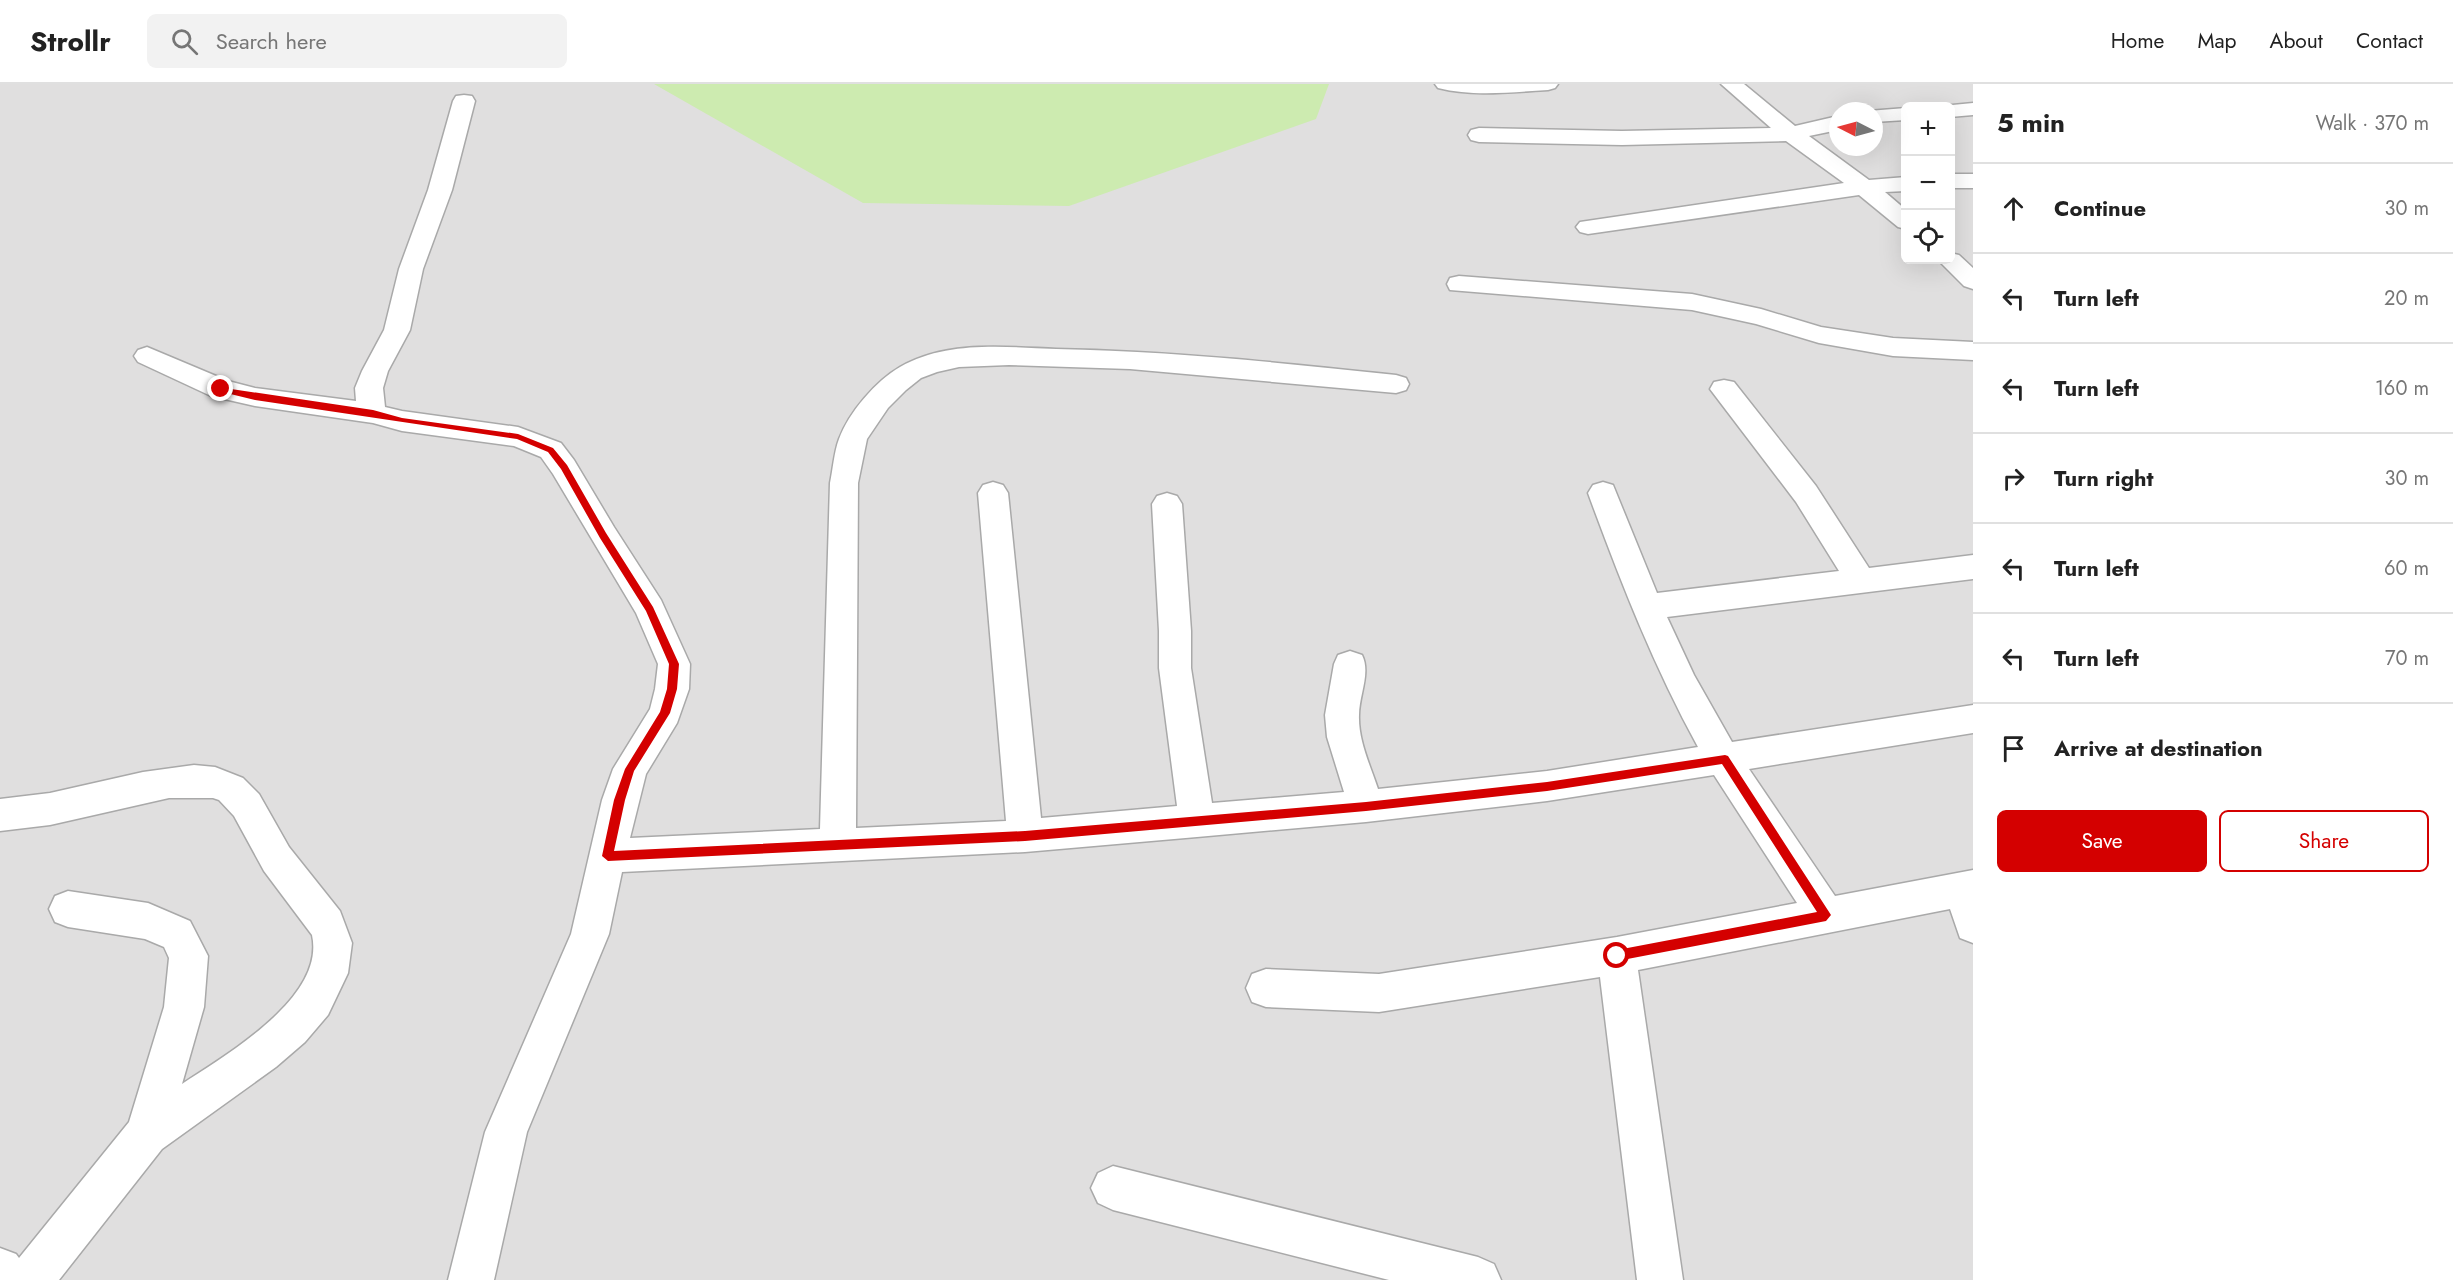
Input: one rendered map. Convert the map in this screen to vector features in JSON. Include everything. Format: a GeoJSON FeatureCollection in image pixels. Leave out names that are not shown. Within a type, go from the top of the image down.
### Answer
{"type":"FeatureCollection","features":[{"type":"Feature","properties":{"kind":"street"},"geometry":{"type":"LineString","coordinates":[[1444,84],[1477,87],[1548,84]]}},
{"type":"Feature","properties":{"kind":"street"},"geometry":{"type":"LineString","coordinates":[[1731,84],[1791,134],[1864,187],[1901,219]]}},
{"type":"Feature","properties":{"kind":"street"},"geometry":{"type":"LineString","coordinates":[[373,413],[369,388],[375,371],[397,330],[411,269],[440,190],[464,101]]}},
{"type":"Feature","properties":{"kind":"street"},"geometry":{"type":"LineString","coordinates":[[1955,111],[1973,109]]}},
{"type":"Feature","properties":{"kind":"street"},"geometry":{"type":"LineString","coordinates":[[1883,115],[1901,114]]}},
{"type":"Feature","properties":{"kind":"street"},"geometry":{"type":"LineString","coordinates":[[1479,135],[1622,138],[1791,134],[1829,125]]}},
{"type":"Feature","properties":{"kind":"street"},"geometry":{"type":"LineString","coordinates":[[1955,182],[1973,181]]}},
{"type":"Feature","properties":{"kind":"street"},"geometry":{"type":"LineString","coordinates":[[1588,227],[1864,187],[1901,184]]}},
{"type":"Feature","properties":{"kind":"street"},"geometry":{"type":"LineString","coordinates":[[1954,264],[1973,281]]}},
{"type":"Feature","properties":{"kind":"street"},"geometry":{"type":"LineString","coordinates":[[1459,284],[1692,302],[1761,317],[1819,335],[1893,347],[1973,351]]}},
{"type":"Feature","properties":{"kind":"street"},"geometry":{"type":"LineString","coordinates":[[147,356],[221,389],[255,397],[373,413],[402,421],[518,436],[550,450],[564,467],[603,535],[650,609],[674,664],[672,689],[665,713],[630,769],[620,800],[590,934],[506,1132],[471,1280]]}},
{"type":"Feature","properties":{"kind":"street"},"geometry":{"type":"LineString","coordinates":[[838,845],[844,483],[854,437],[888,389],[912,372],[931,364],[970,356],[1080,357],[1211,366],[1396,384]]}},
{"type":"Feature","properties":{"kind":"street"},"geometry":{"type":"LineString","coordinates":[[1724,389],[1806,494],[1860,580]]}},
{"type":"Feature","properties":{"kind":"street"},"geometry":{"type":"LineString","coordinates":[[993,493],[1025,836]]}},
{"type":"Feature","properties":{"kind":"street"},"geometry":{"type":"LineString","coordinates":[[1603,493],[1646,607],[1681,685],[1725,759],[1826,915]]}},
{"type":"Feature","properties":{"kind":"street"},"geometry":{"type":"LineString","coordinates":[[1167,504],[1175,631],[1175,668],[1197,821]]}},
{"type":"Feature","properties":{"kind":"street"},"geometry":{"type":"LineString","coordinates":[[1646,607],[1973,567]]}},
{"type":"Feature","properties":{"kind":"street"},"geometry":{"type":"LineString","coordinates":[[1350,664],[1342,715],[1344,737],[1366,806]]}},
{"type":"Feature","properties":{"kind":"street"},"geometry":{"type":"LineString","coordinates":[[608,856],[1025,836],[1366,806],[1547,786],[1973,719]]}},
{"type":"Feature","properties":{"kind":"street"},"geometry":{"type":"LineString","coordinates":[[0,815],[47,810],[150,786],[196,780],[219,782],[232,790],[247,807],[272,854],[325,922],[333,942],[330,970],[314,1001],[293,1028],[146,1135],[31,1280]]}},
{"type":"Feature","properties":{"kind":"street"},"geometry":{"type":"LineString","coordinates":[[1266,988],[1379,993],[1617,956],[1968,888],[1973,925]]}},
{"type":"Feature","properties":{"kind":"street"},"geometry":{"type":"LineString","coordinates":[[68,909],[148,921],[177,934],[189,956],[184,1007],[146,1135]]}},
{"type":"Feature","properties":{"kind":"street"},"geometry":{"type":"LineString","coordinates":[[1617,956],[1660,1280]]}},
{"type":"Feature","properties":{"kind":"street"},"geometry":{"type":"LineString","coordinates":[[1113,1188],[1478,1280]]}},
{"type":"Feature","properties":{"kind":"street"},"geometry":{"type":"LineString","coordinates":[[0,1270],[8,1280]]}},
{"type":"Feature","properties":{"kind":"shaded area"},"geometry":{"type":"Polygon","coordinates":[[[0,84],[1973,84],[1973,1280],[0,1280],[0,84]]]}},
{"type":"Feature","properties":{"kind":"green space"},"geometry":{"type":"Polygon","coordinates":[[[654,84],[1329,84],[1316,119],[1069,206],[863,203],[654,84]]]}},
{"type":"Feature","properties":{"kind":"route"},"geometry":{"type":"LineString","coordinates":[[221,389],[255,397],[373,413],[402,421],[518,436],[550,450],[564,467],[603,535],[650,609],[674,664],[672,689],[665,713],[630,769],[620,800],[608,856],[1025,836],[1366,806],[1547,786],[1725,759],[1826,915],[1617,956]]}}]}
